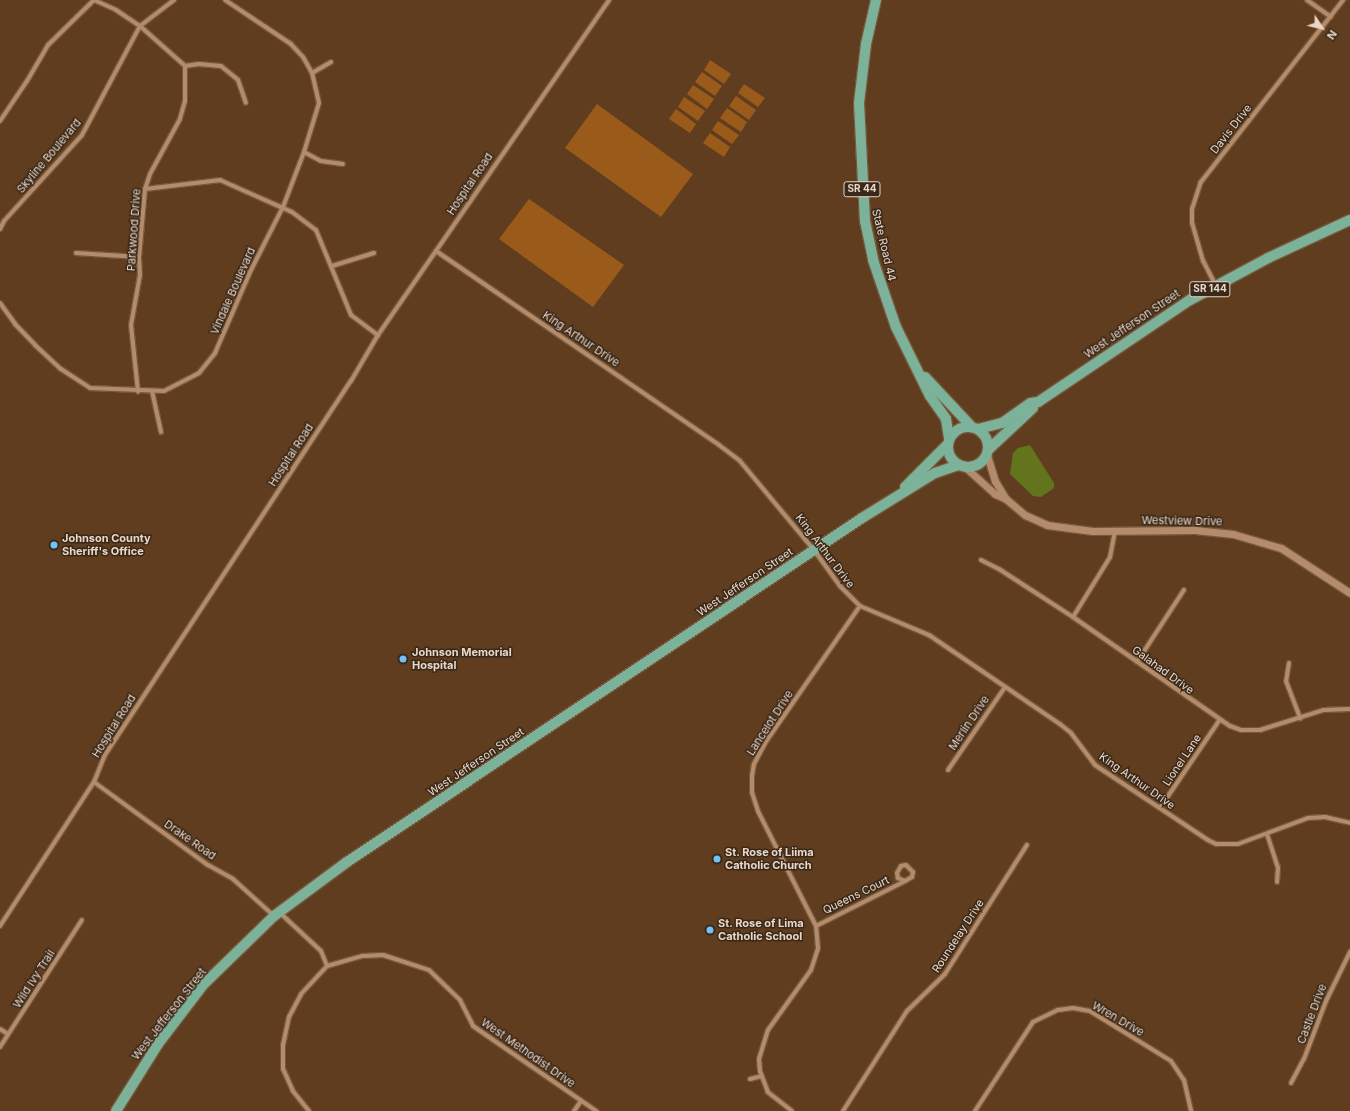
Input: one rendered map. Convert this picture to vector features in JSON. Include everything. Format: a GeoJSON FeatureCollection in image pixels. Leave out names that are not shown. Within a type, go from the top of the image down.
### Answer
{"type":"FeatureCollection","features":[{"type":"Feature","properties":{"kind":"main road","name":"State Road 44"},"geometry":{"type":"LineString","coordinates":[[876,0],[866,44],[859,103],[864,221],[884,294],[896,327],[930,396],[946,419],[948,442]]}},
{"type":"Feature","properties":{"kind":"main road","name":"West Jefferson Street"},"geometry":{"type":"LineString","coordinates":[[988,452],[1038,402],[1153,323],[1216,286],[1350,220]]}},
{"type":"Feature","properties":{"kind":"main road","name":"State Road 44"},"geometry":{"type":"LineString","coordinates":[[918,369],[975,428]]}},
{"type":"Feature","properties":{"kind":"main road","name":"West Jefferson Street"},"geometry":{"type":"LineString","coordinates":[[975,428],[1002,423],[1032,403],[1038,402]]}},
{"type":"Feature","properties":{"kind":"main road"},"geometry":{"type":"LineString","coordinates":[[960,428],[975,428],[987,437],[988,452],[978,465],[961,466],[949,454],[948,442],[960,428]]}},
{"type":"Feature","properties":{"kind":"main road","name":"West Jefferson Street"},"geometry":{"type":"LineString","coordinates":[[903,491],[948,442]]}},
{"type":"Feature","properties":{"kind":"main road","name":"West Jefferson Street"},"geometry":{"type":"LineString","coordinates":[[116,1111],[158,1044],[203,985],[276,914],[347,862],[903,491],[936,473],[961,466]]}},
{"type":"Feature","properties":{"kind":"street"},"geometry":{"type":"LineString","coordinates":[[0,121],[27,81],[48,45],[94,0],[116,10],[140,26],[185,66],[199,64],[221,66],[238,80],[246,103]]}},
{"type":"Feature","properties":{"kind":"street"},"geometry":{"type":"LineString","coordinates":[[140,26],[174,0]]}},
{"type":"Feature","properties":{"kind":"street","name":"Vindale Boulevard"},"geometry":{"type":"LineString","coordinates":[[0,304],[34,345],[62,369],[90,388],[138,392],[164,391],[199,373],[215,353],[251,270],[283,207],[304,152],[319,103],[312,73],[304,57],[291,44],[225,0]]}},
{"type":"Feature","properties":{"kind":"street","name":"Hospital Road"},"geometry":{"type":"LineString","coordinates":[[0,926],[94,782],[105,754],[351,381],[378,335],[609,0]]}},
{"type":"Feature","properties":{"kind":"street"},"geometry":{"type":"LineString","coordinates":[[1307,0],[1331,16]]}},
{"type":"Feature","properties":{"kind":"street","name":"Davis Drive"},"geometry":{"type":"LineString","coordinates":[[1216,286],[1203,261],[1192,223],[1196,195],[1201,182],[1343,0]]}},
{"type":"Feature","properties":{"kind":"street","name":"Skyline Boulevard"},"geometry":{"type":"LineString","coordinates":[[0,229],[4,221],[82,135],[140,26]]}},
{"type":"Feature","properties":{"kind":"street"},"geometry":{"type":"LineString","coordinates":[[312,73],[331,62]]}},
{"type":"Feature","properties":{"kind":"street","name":"Parkwood Drive"},"geometry":{"type":"LineString","coordinates":[[138,392],[131,325],[140,276],[139,258],[146,189],[150,174],[180,119],[185,101],[185,66]]}},
{"type":"Feature","properties":{"kind":"street"},"geometry":{"type":"LineString","coordinates":[[304,152],[322,161],[343,164]]}},
{"type":"Feature","properties":{"kind":"street"},"geometry":{"type":"LineString","coordinates":[[146,189],[220,180],[283,207],[316,230],[351,315],[378,335]]}},
{"type":"Feature","properties":{"kind":"street","name":"King Arthur Drive"},"geometry":{"type":"LineString","coordinates":[[436,251],[720,445],[758,481],[814,550],[840,586],[860,606],[879,616],[909,625],[929,635],[1072,733],[1095,764],[1216,844],[1238,844],[1308,818],[1325,817],[1350,823]]}},
{"type":"Feature","properties":{"kind":"street"},"geometry":{"type":"LineString","coordinates":[[332,266],[374,252]]}},
{"type":"Feature","properties":{"kind":"street"},"geometry":{"type":"LineString","coordinates":[[76,253],[139,258]]}},
{"type":"Feature","properties":{"kind":"street"},"geometry":{"type":"LineString","coordinates":[[152,391],[162,432]]}},
{"type":"Feature","properties":{"kind":"street","name":"Westview Drive"},"geometry":{"type":"LineString","coordinates":[[988,452],[995,481],[1006,499]]}},
{"type":"Feature","properties":{"kind":"street","name":"Westview Drive"},"geometry":{"type":"LineString","coordinates":[[961,466],[995,494],[1006,499],[1025,515],[1047,525],[1070,529],[1115,532],[1195,530],[1233,534],[1281,548],[1350,593]]}},
{"type":"Feature","properties":{"kind":"street"},"geometry":{"type":"LineString","coordinates":[[1073,617],[1110,557],[1115,532]]}},
{"type":"Feature","properties":{"kind":"street","name":"Galahad Drive"},"geometry":{"type":"LineString","coordinates":[[981,560],[999,569],[1073,617],[1220,721],[1241,730],[1251,731],[1270,728],[1324,710],[1350,709]]}},
{"type":"Feature","properties":{"kind":"street"},"geometry":{"type":"LineString","coordinates":[[1137,662],[1184,590]]}},
{"type":"Feature","properties":{"kind":"street","name":"Lancelot Drive"},"geometry":{"type":"LineString","coordinates":[[792,1111],[768,1092],[762,1076],[759,1059],[762,1044],[768,1030],[811,970],[818,948],[816,926],[758,811],[752,792],[752,776],[754,764],[765,743],[860,606]]}},
{"type":"Feature","properties":{"kind":"street"},"geometry":{"type":"LineString","coordinates":[[1289,663],[1286,681],[1300,718]]}},
{"type":"Feature","properties":{"kind":"street","name":"Merlin Drive"},"geometry":{"type":"LineString","coordinates":[[948,770],[1005,686]]}},
{"type":"Feature","properties":{"kind":"street","name":"Lionel Lane"},"geometry":{"type":"LineString","coordinates":[[1160,808],[1220,721]]}},
{"type":"Feature","properties":{"kind":"street","name":"Drake Road"},"geometry":{"type":"LineString","coordinates":[[94,782],[208,865],[233,879],[321,951],[327,966]]}},
{"type":"Feature","properties":{"kind":"street"},"geometry":{"type":"LineString","coordinates":[[1267,834],[1278,868],[1277,882]]}},
{"type":"Feature","properties":{"kind":"street","name":"Roundelay Drive"},"geometry":{"type":"LineString","coordinates":[[843,1111],[907,1011],[945,974],[1027,845]]}},
{"type":"Feature","properties":{"kind":"street","name":"Queens Court"},"geometry":{"type":"LineString","coordinates":[[816,926],[905,881],[912,877],[913,872],[906,865],[901,866],[897,873],[900,880],[905,881]]}},
{"type":"Feature","properties":{"kind":"street","name":"Wild Ivy Trail"},"geometry":{"type":"LineString","coordinates":[[0,1047],[82,920]]}},
{"type":"Feature","properties":{"kind":"street","name":"Castle Drive"},"geometry":{"type":"LineString","coordinates":[[1291,1083],[1304,1060],[1326,1001],[1350,952]]}},
{"type":"Feature","properties":{"kind":"street","name":"West Methodist Drive"},"geometry":{"type":"LineString","coordinates":[[327,966],[363,956],[383,955],[428,970],[460,1000],[473,1026],[596,1111]]}},
{"type":"Feature","properties":{"kind":"street"},"geometry":{"type":"LineString","coordinates":[[309,1111],[293,1091],[283,1069],[283,1045],[289,1017],[301,994],[327,966]]}},
{"type":"Feature","properties":{"kind":"street","name":"Wren Drive"},"geometry":{"type":"LineString","coordinates":[[975,1111],[1033,1022],[1058,1010],[1074,1008],[1090,1011],[1171,1061],[1184,1080],[1190,1111]]}},
{"type":"Feature","properties":{"kind":"street"},"geometry":{"type":"LineString","coordinates":[[0,1029],[8,1034]]}},
{"type":"Feature","properties":{"kind":"street"},"geometry":{"type":"LineString","coordinates":[[750,1079],[762,1076]]}},
{"type":"Feature","properties":{"kind":"street"},"geometry":{"type":"LineString","coordinates":[[574,1111],[581,1101]]}},
{"type":"Feature","properties":{"kind":"shaded area"},"geometry":{"type":"Polygon","coordinates":[[[710,60],[731,74],[724,84],[704,70],[710,60]]]}},
{"type":"Feature","properties":{"kind":"shaded area"},"geometry":{"type":"Polygon","coordinates":[[[702,72],[722,86],[715,96],[695,82],[702,72]]]}},
{"type":"Feature","properties":{"kind":"shaded area"},"geometry":{"type":"Polygon","coordinates":[[[744,84],[765,98],[758,107],[738,93],[744,84]]]}},
{"type":"Feature","properties":{"kind":"shaded area"},"geometry":{"type":"Polygon","coordinates":[[[693,85],[714,99],[707,109],[687,94],[693,85]]]}},
{"type":"Feature","properties":{"kind":"shaded area"},"geometry":{"type":"Polygon","coordinates":[[[736,96],[756,110],[749,120],[729,106],[736,96]]]}},
{"type":"Feature","properties":{"kind":"shaded area"},"geometry":{"type":"Polygon","coordinates":[[[684,97],[705,111],[698,121],[678,107],[684,97]]]}},
{"type":"Feature","properties":{"kind":"shaded area"},"geometry":{"type":"Polygon","coordinates":[[[597,104],[693,174],[661,217],[565,148],[597,104]]]}},
{"type":"Feature","properties":{"kind":"shaded area"},"geometry":{"type":"Polygon","coordinates":[[[727,108],[747,122],[741,132],[720,118],[727,108]]]}},
{"type":"Feature","properties":{"kind":"shaded area"},"geometry":{"type":"Polygon","coordinates":[[[676,109],[696,124],[690,133],[669,119],[676,109]]]}},
{"type":"Feature","properties":{"kind":"shaded area"},"geometry":{"type":"Polygon","coordinates":[[[718,121],[739,135],[732,144],[712,130],[718,121]]]}},
{"type":"Feature","properties":{"kind":"shaded area"},"geometry":{"type":"Polygon","coordinates":[[[710,133],[730,147],[724,157],[703,143],[710,133]]]}},
{"type":"Feature","properties":{"kind":"shaded area"},"geometry":{"type":"Polygon","coordinates":[[[529,199],[624,265],[593,307],[499,239],[529,199]]]}},
{"type":"Feature","properties":{"kind":"shaded area"},"geometry":{"type":"Polygon","coordinates":[[[1030,445],[1054,483],[1054,488],[1041,497],[1033,496],[1010,474],[1013,453],[1018,448],[1030,445]]]}},
{"type":"Feature","properties":{"kind":"place","name":"Johnson County Sheriff's Office"},"geometry":{"type":"Point","coordinates":[54,545]}},
{"type":"Feature","properties":{"kind":"place","name":"Johnson Memorial Hospital"},"geometry":{"type":"Point","coordinates":[403,659]}},
{"type":"Feature","properties":{"kind":"place","name":"St. Rose of Liima Catholic Church"},"geometry":{"type":"Point","coordinates":[717,859]}},
{"type":"Feature","properties":{"kind":"place","name":"St. Rose of Lima Catholic School"},"geometry":{"type":"Point","coordinates":[710,930]}}]}
